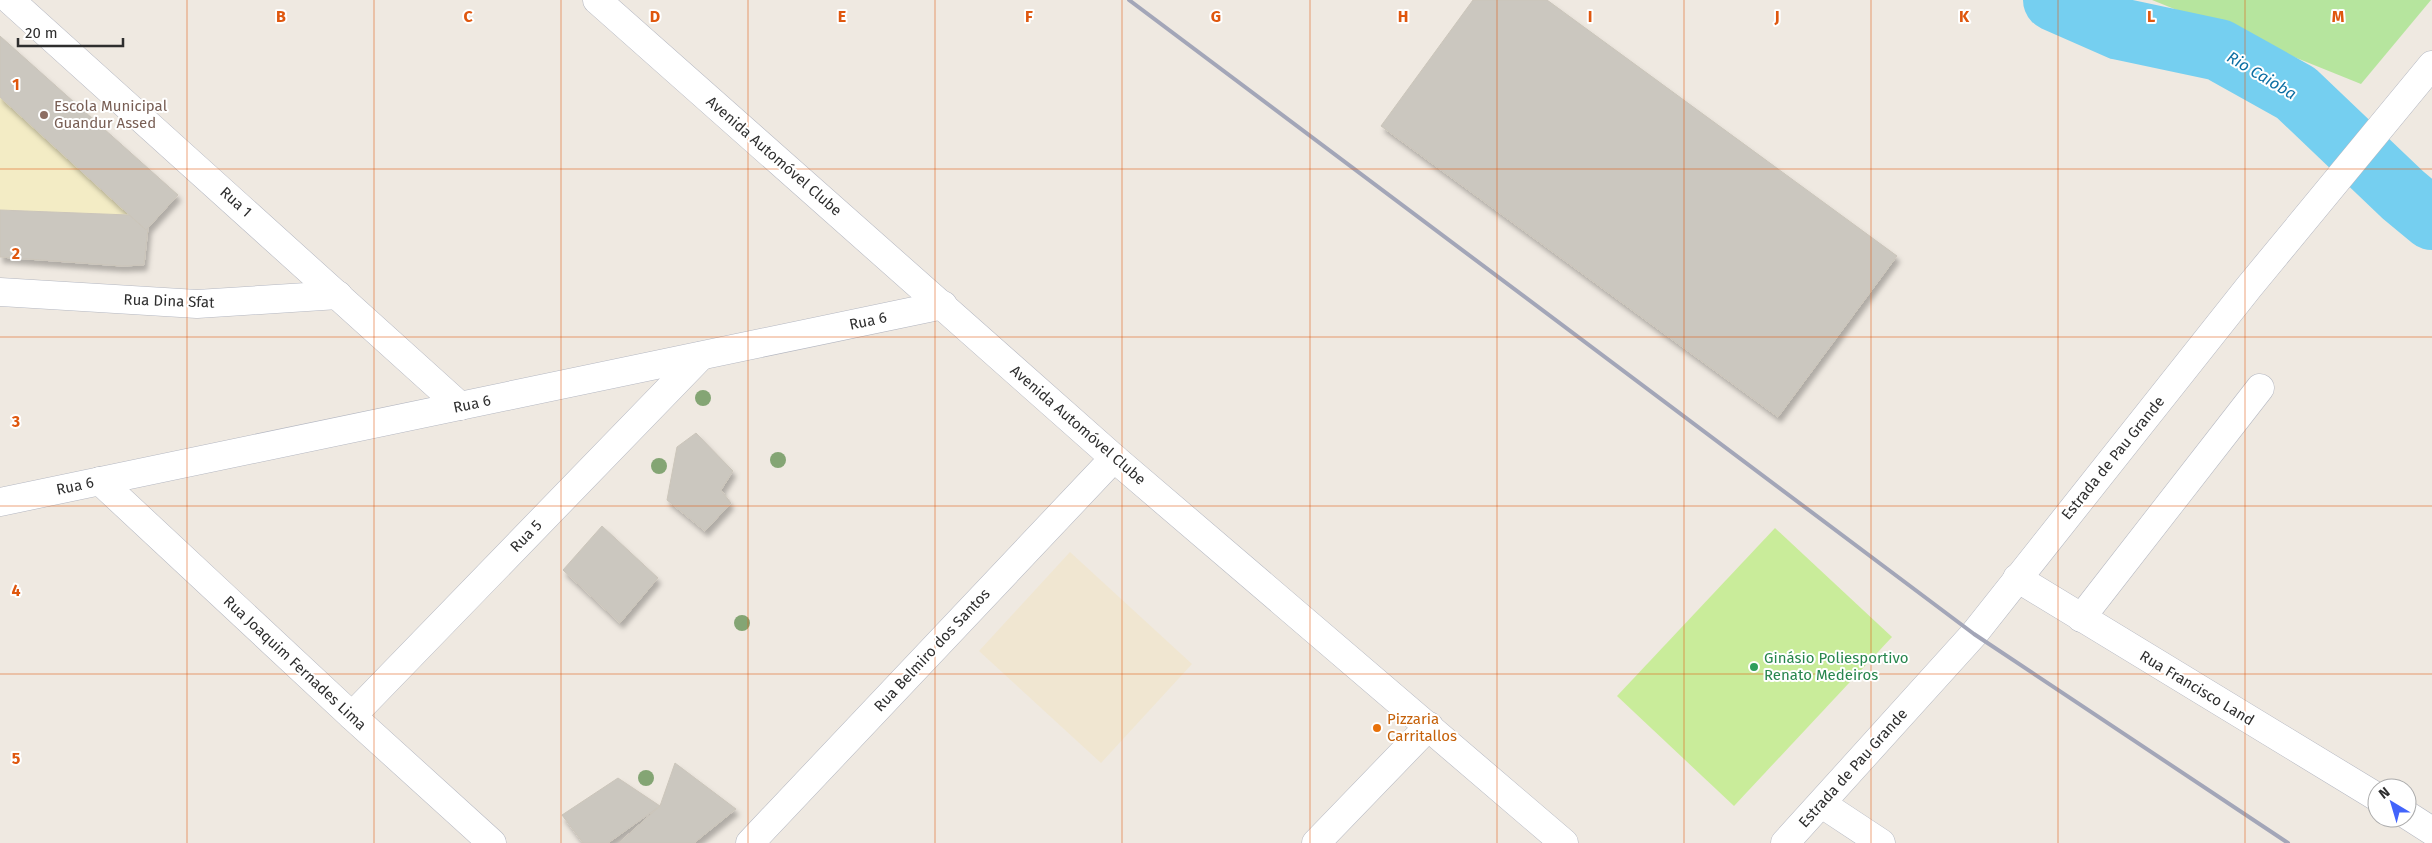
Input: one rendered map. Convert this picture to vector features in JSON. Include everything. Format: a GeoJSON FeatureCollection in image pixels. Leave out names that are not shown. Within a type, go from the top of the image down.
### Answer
{"type":"FeatureCollection","features":[{"type":"Feature","properties":{"kind":"street","name":"Rua 1"},"geometry":{"type":"LineString","coordinates":[[10,0],[460,406]]}},
{"type":"Feature","properties":{"kind":"street","name":"Avenida Automóvel Clube"},"geometry":{"type":"LineString","coordinates":[[597,0],[1114,458],[1564,843]]}},
{"type":"Feature","properties":{"kind":"street","name":"Estrada de Pau Grande"},"geometry":{"type":"LineString","coordinates":[[1785,843],[1974,634],[2249,287],[2432,65]]}},
{"type":"Feature","properties":{"kind":"street","name":"Rua Dina Sfat"},"geometry":{"type":"LineString","coordinates":[[0,292],[197,304],[338,295]]}},
{"type":"Feature","properties":{"kind":"street","name":"Rua 6"},"geometry":{"type":"LineString","coordinates":[[0,502],[943,306]]}},
{"type":"Feature","properties":{"kind":"street","name":"Rua 5"},"geometry":{"type":"LineString","coordinates":[[352,716],[701,356]]}},
{"type":"Feature","properties":{"kind":"street"},"geometry":{"type":"LineString","coordinates":[[2082,618],[2260,388]]}},
{"type":"Feature","properties":{"kind":"street","name":"Rua Belmiro dos Santos"},"geometry":{"type":"LineString","coordinates":[[750,843],[1114,458]]}},
{"type":"Feature","properties":{"kind":"street","name":"Rua Joaquim Fernades Lima"},"geometry":{"type":"LineString","coordinates":[[100,481],[352,716],[492,843]]}},
{"type":"Feature","properties":{"kind":"street","name":"Rua Francisco Land"},"geometry":{"type":"LineString","coordinates":[[2017,578],[2367,791]]}},
{"type":"Feature","properties":{"kind":"street"},"geometry":{"type":"LineString","coordinates":[[1316,843],[1429,726]]}},
{"type":"Feature","properties":{"kind":"street"},"geometry":{"type":"LineString","coordinates":[[1822,804],[1881,843]]}},
{"type":"Feature","properties":{"kind":"street"},"geometry":{"type":"LineString","coordinates":[[2417,821],[2432,830]]}},
{"type":"Feature","properties":{"kind":"shaded area"},"geometry":{"type":"Polygon","coordinates":[[[1070,552],[1192,664],[1101,763],[979,651],[1070,552]]]}},
{"type":"Feature","properties":{"kind":"green space"},"geometry":{"type":"Polygon","coordinates":[[[2152,0],[2431,0],[2361,84],[2152,0]]]}},
{"type":"Feature","properties":{"kind":"green space","name":"Ginásio Poliesportivo Renato Medeiros"},"geometry":{"type":"Polygon","coordinates":[[[1775,528],[1892,637],[1734,806],[1617,696],[1775,528]]]}},
{"type":"Feature","properties":{"kind":"sand"},"geometry":{"type":"Polygon","coordinates":[[[0,97],[129,215],[0,210],[0,97]]]}},
{"type":"Feature","properties":{"kind":"building"},"geometry":{"type":"Polygon","coordinates":[[[1473,0],[1547,0],[1897,256],[1778,417],[1381,126],[1473,0]]]}},
{"type":"Feature","properties":{"kind":"building"},"geometry":{"type":"Polygon","coordinates":[[[0,36],[178,195],[146,230],[0,97],[0,36]]]}},
{"type":"Feature","properties":{"kind":"building"},"geometry":{"type":"Polygon","coordinates":[[[0,210],[129,215],[146,230],[148,228],[144,265],[122,266],[0,257],[0,210]]]}},
{"type":"Feature","properties":{"kind":"building"},"geometry":{"type":"Polygon","coordinates":[[[696,433],[733,471],[721,490],[731,503],[705,531],[667,500],[677,447],[696,433]]]}},
{"type":"Feature","properties":{"kind":"building"},"geometry":{"type":"Polygon","coordinates":[[[602,526],[658,578],[620,623],[563,570],[602,526]]]}},
{"type":"Feature","properties":{"kind":"building"},"geometry":{"type":"Polygon","coordinates":[[[675,763],[736,809],[694,843],[619,843],[660,806],[675,763]]]}},
{"type":"Feature","properties":{"kind":"building"},"geometry":{"type":"Polygon","coordinates":[[[618,778],[660,806],[608,843],[583,843],[562,815],[618,778]]]}},
{"type":"Feature","properties":{"kind":"waterway","name":"Rio Caioba"},"geometry":{"type":"LineString","coordinates":[[2054,0],[2120,29],[2219,50],[2296,93],[2403,195],[2432,219]]}},
{"type":"Feature","properties":{"kind":"railway"},"geometry":{"type":"LineString","coordinates":[[1129,0],[1974,634],[2288,843]]}},
{"type":"Feature","properties":{"kind":"place","name":"Escola Municipal Guandur Assed"},"geometry":{"type":"Point","coordinates":[44,115]}},
{"type":"Feature","properties":{"kind":"place","name":"Ginásio Poliesportivo Renato Medeiros"},"geometry":{"type":"Point","coordinates":[1754,667]}},
{"type":"Feature","properties":{"kind":"place","name":"Pizzaria Carritallos"},"geometry":{"type":"Point","coordinates":[1377,728]}}]}
